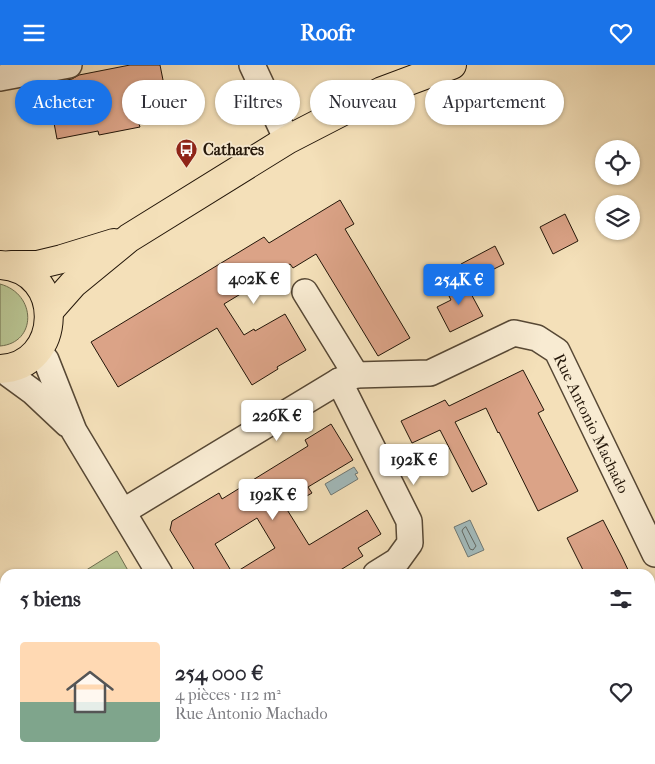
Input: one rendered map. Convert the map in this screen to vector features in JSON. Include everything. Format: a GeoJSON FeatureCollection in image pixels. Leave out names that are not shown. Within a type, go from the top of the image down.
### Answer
{"type":"FeatureCollection","features":[{"type":"Feature","properties":{"kind":"main road"},"geometry":{"type":"LineString","coordinates":[[50,310],[73,284],[129,238],[287,140],[382,91],[452,65]]}},
{"type":"Feature","properties":{"kind":"main road"},"geometry":{"type":"LineString","coordinates":[[6,265],[37,265],[129,238]]}},
{"type":"Feature","properties":{"kind":"main road"},"geometry":{"type":"LineString","coordinates":[[1,369],[23,363],[38,349],[48,331],[50,310],[43,291],[30,275],[6,265]]}},
{"type":"Feature","properties":{"kind":"street"},"geometry":{"type":"LineString","coordinates":[[0,78],[69,65]]}},
{"type":"Feature","properties":{"kind":"street"},"geometry":{"type":"LineString","coordinates":[[252,65],[287,140]]}},
{"type":"Feature","properties":{"kind":"street"},"geometry":{"type":"LineString","coordinates":[[305,292],[347,378],[409,521],[410,543],[397,561],[384,569]]}},
{"type":"Feature","properties":{"kind":"street","name":"Rue Antonio Machado"},"geometry":{"type":"LineString","coordinates":[[124,511],[347,378],[430,373],[514,333],[537,338],[557,351],[655,554]]}},
{"type":"Feature","properties":{"kind":"street"},"geometry":{"type":"LineString","coordinates":[[38,349],[46,360],[74,431],[124,511],[157,569]]}},
{"type":"Feature","properties":{"kind":"street"},"geometry":{"type":"LineString","coordinates":[[1,369],[33,392],[74,431]]}},
{"type":"Feature","properties":{"kind":"green space"},"geometry":{"type":"Polygon","coordinates":[[[0,284],[12,289],[21,297],[26,307],[28,318],[26,328],[21,336],[12,343],[0,346],[0,284]]]}},
{"type":"Feature","properties":{"kind":"green space"},"geometry":{"type":"Polygon","coordinates":[[[117,551],[127,569],[88,569],[117,551]]]}},
{"type":"Feature","properties":{"kind":"water"},"geometry":{"type":"Polygon","coordinates":[[[354,467],[358,473],[355,474],[358,479],[331,495],[325,484],[354,467]]]}},
{"type":"Feature","properties":{"kind":"water"},"geometry":{"type":"Polygon","coordinates":[[[470,520],[484,550],[468,557],[454,527],[470,520]]]}},
{"type":"Feature","properties":{"kind":"building"},"geometry":{"type":"Polygon","coordinates":[[[130,65],[160,65],[163,80],[122,80],[122,125],[139,125],[140,127],[99,135],[98,131],[57,139],[54,125],[112,125],[112,80],[67,80],[79,75],[130,65]]]}},
{"type":"Feature","properties":{"kind":"building"},"geometry":{"type":"Polygon","coordinates":[[[340,200],[354,224],[345,229],[410,338],[378,356],[316,254],[293,268],[290,264],[224,304],[244,335],[285,314],[306,350],[277,367],[278,369],[252,385],[217,328],[118,387],[91,342],[264,237],[269,243],[340,200]]]}},
{"type":"Feature","properties":{"kind":"building"},"geometry":{"type":"Polygon","coordinates":[[[565,214],[578,241],[553,254],[540,227],[565,214]]]}},
{"type":"Feature","properties":{"kind":"building"},"geometry":{"type":"Polygon","coordinates":[[[495,246],[504,264],[470,281],[461,264],[495,246]]]}},
{"type":"Feature","properties":{"kind":"building"},"geometry":{"type":"Polygon","coordinates":[[[462,277],[483,316],[450,332],[437,307],[451,300],[444,286],[462,277]]]}},
{"type":"Feature","properties":{"kind":"building"},"geometry":{"type":"Polygon","coordinates":[[[523,370],[544,410],[538,413],[578,491],[538,511],[486,408],[455,422],[487,484],[472,492],[440,430],[412,443],[401,421],[445,400],[449,406],[523,370]]]}},
{"type":"Feature","properties":{"kind":"building"},"geometry":{"type":"Polygon","coordinates":[[[331,424],[353,460],[308,487],[312,493],[286,508],[309,545],[367,510],[381,534],[358,548],[363,556],[342,569],[241,569],[275,548],[257,518],[215,544],[230,569],[194,569],[170,530],[172,521],[219,493],[222,499],[308,446],[305,440],[331,424]]]}},
{"type":"Feature","properties":{"kind":"building"},"geometry":{"type":"Polygon","coordinates":[[[603,520],[628,569],[582,569],[567,538],[603,520]]]}},
{"type":"Feature","properties":{"kind":"place","name":"Cathares"},"geometry":{"type":"Point","coordinates":[187,168]}}]}
